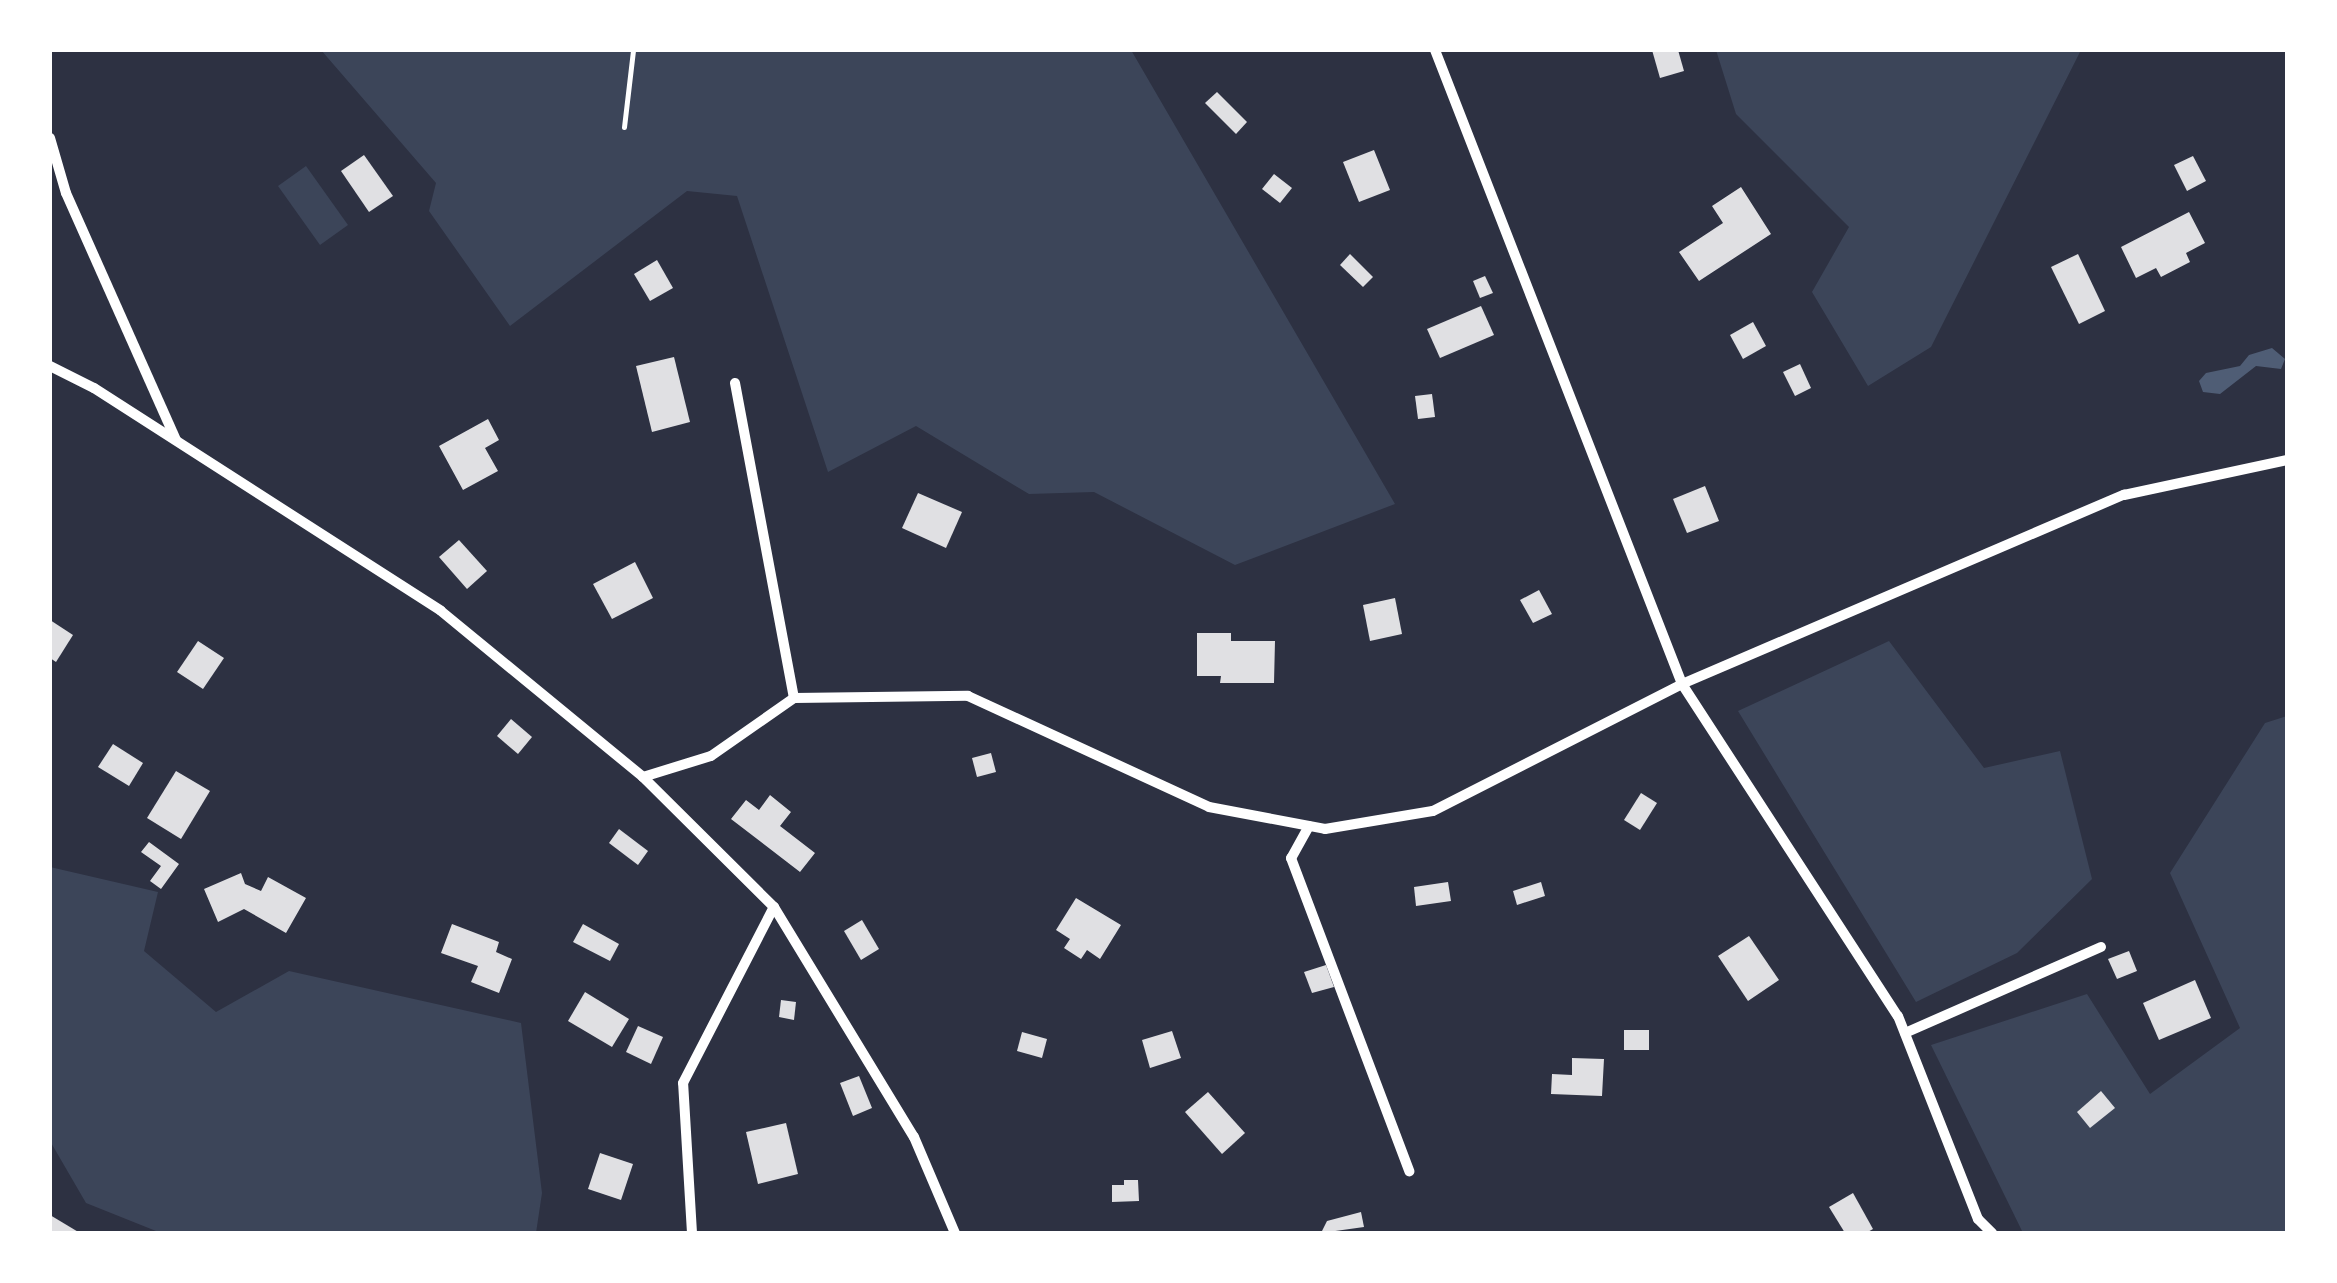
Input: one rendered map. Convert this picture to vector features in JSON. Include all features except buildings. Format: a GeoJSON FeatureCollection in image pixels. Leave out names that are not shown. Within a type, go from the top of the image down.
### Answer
{"type":"FeatureCollection","features":[{"type":"Feature","properties":{"kind":"street"},"geometry":{"type":"LineString","coordinates":[[1435,50],[1682,684],[1898,1016],[1978,1219],[1992,1233]]}},
{"type":"Feature","properties":{"kind":"street"},"geometry":{"type":"LineString","coordinates":[[50,138],[66,193],[176,440]]}},
{"type":"Feature","properties":{"kind":"street"},"geometry":{"type":"LineString","coordinates":[[50,366],[94,388],[441,611],[643,777],[774,907],[914,1136],[955,1233]]}},
{"type":"Feature","properties":{"kind":"street"},"geometry":{"type":"LineString","coordinates":[[735,383],[794,698]]}},
{"type":"Feature","properties":{"kind":"street"},"geometry":{"type":"LineString","coordinates":[[643,777],[711,756],[794,698],[968,696],[1209,807],[1325,829],[1433,811],[1682,684],[2124,494],[2287,460]]}},
{"type":"Feature","properties":{"kind":"street"},"geometry":{"type":"LineString","coordinates":[[1309,826],[1292,858],[1409,1171]]}},
{"type":"Feature","properties":{"kind":"street"},"geometry":{"type":"LineString","coordinates":[[692,1233],[684,1083],[774,907]]}},
{"type":"Feature","properties":{"kind":"street"},"geometry":{"type":"LineString","coordinates":[[1905,1034],[2102,947]]}},
{"type":"Feature","properties":{"kind":"path"},"geometry":{"type":"LineString","coordinates":[[624,127],[633,50]]}},
{"type":"Feature","properties":{"kind":"shaded area"},"geometry":{"type":"Polygon","coordinates":[[[321,50],[1131,50],[1395,504],[1235,565],[1094,492],[1029,494],[916,426],[828,472],[737,196],[687,191],[510,326],[429,211],[436,183],[321,50]]]}},
{"type":"Feature","properties":{"kind":"shaded area"},"geometry":{"type":"Polygon","coordinates":[[[1716,50],[2081,50],[1931,347],[1868,386],[1812,292],[1849,227],[1736,114],[1716,50]]]}},
{"type":"Feature","properties":{"kind":"shaded area"},"geometry":{"type":"Polygon","coordinates":[[[306,166],[348,225],[320,245],[278,186],[306,166]]]}},
{"type":"Feature","properties":{"kind":"shaded area"},"geometry":{"type":"Polygon","coordinates":[[[2272,348],[2285,359],[2281,369],[2256,366],[2220,394],[2203,392],[2199,381],[2206,373],[2240,366],[2249,355],[2272,348]]]}},
{"type":"Feature","properties":{"kind":"shaded area"},"geometry":{"type":"Polygon","coordinates":[[[1889,641],[1984,768],[2060,751],[2092,879],[2017,953],[1916,1002],[1738,711],[1889,641]]]}},
{"type":"Feature","properties":{"kind":"shaded area"},"geometry":{"type":"Polygon","coordinates":[[[2287,716],[2287,1233],[2023,1233],[1931,1045],[2087,994],[2150,1094],[2240,1028],[2170,873],[2265,723],[2287,716]]]}},
{"type":"Feature","properties":{"kind":"shaded area"},"geometry":{"type":"Polygon","coordinates":[[[50,867],[158,892],[144,951],[216,1012],[289,971],[521,1023],[542,1193],[536,1233],[161,1233],[86,1203],[50,1141],[50,867]]]}}]}
